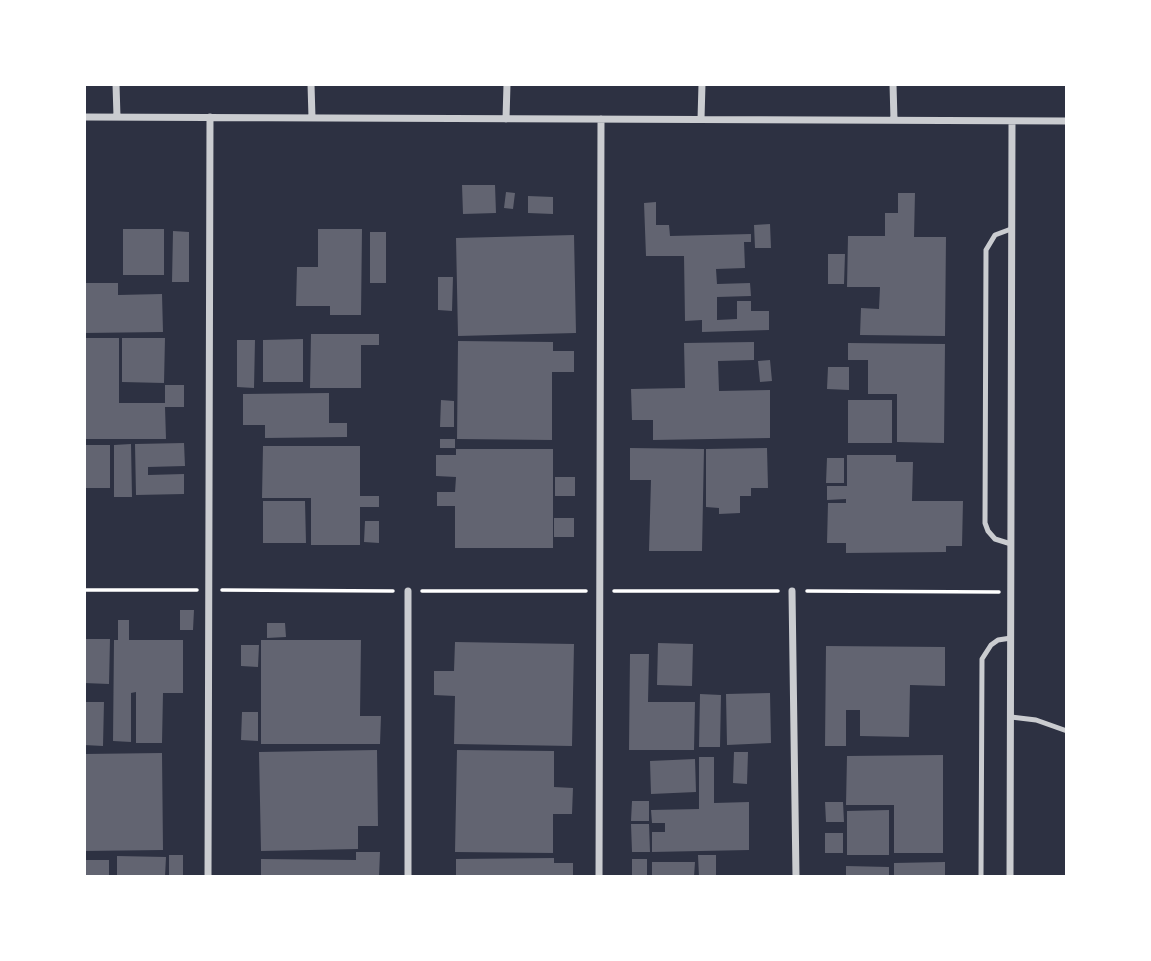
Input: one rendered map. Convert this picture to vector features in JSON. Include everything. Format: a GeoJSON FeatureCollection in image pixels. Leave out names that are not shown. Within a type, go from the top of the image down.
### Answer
{"type":"FeatureCollection","features":[{"type":"Feature","properties":{"kind":"street"},"geometry":{"type":"LineString","coordinates":[[116,84],[117,117]]}},
{"type":"Feature","properties":{"kind":"street"},"geometry":{"type":"LineString","coordinates":[[312,84],[312,118]]}},
{"type":"Feature","properties":{"kind":"street"},"geometry":{"type":"LineString","coordinates":[[506,119],[507,84]]}},
{"type":"Feature","properties":{"kind":"street"},"geometry":{"type":"LineString","coordinates":[[701,119],[702,84]]}},
{"type":"Feature","properties":{"kind":"street"},"geometry":{"type":"LineString","coordinates":[[893,84],[894,120]]}},
{"type":"Feature","properties":{"kind":"street"},"geometry":{"type":"LineString","coordinates":[[84,117],[1067,121]]}},
{"type":"Feature","properties":{"kind":"street"},"geometry":{"type":"LineString","coordinates":[[208,877],[210,117]]}},
{"type":"Feature","properties":{"kind":"street"},"geometry":{"type":"LineString","coordinates":[[600,877],[601,119]]}},
{"type":"Feature","properties":{"kind":"street"},"geometry":{"type":"LineString","coordinates":[[1010,877],[1012,121]]}},
{"type":"Feature","properties":{"kind":"street"},"geometry":{"type":"LineString","coordinates":[[408,591],[408,877]]}},
{"type":"Feature","properties":{"kind":"street"},"geometry":{"type":"LineString","coordinates":[[792,592],[796,877]]}},
{"type":"Feature","properties":{"kind":"lane"},"geometry":{"type":"LineString","coordinates":[[1011,229],[995,235],[986,250],[985,481],[985,523],[988,531],[995,540],[1011,544]]}},
{"type":"Feature","properties":{"kind":"lane"},"geometry":{"type":"LineString","coordinates":[[981,877],[982,659],[991,645],[998,640],[1011,638]]}},
{"type":"Feature","properties":{"kind":"lane"},"geometry":{"type":"LineString","coordinates":[[1011,718],[1035,720],[1067,731]]}},
{"type":"Feature","properties":{"kind":"path"},"geometry":{"type":"LineString","coordinates":[[84,590],[1011,592]]}},
{"type":"Feature","properties":{"kind":"building"},"geometry":{"type":"Polygon","coordinates":[[[462,185],[495,185],[496,213],[463,214],[462,185]]]}},
{"type":"Feature","properties":{"kind":"building"},"geometry":{"type":"Polygon","coordinates":[[[506,192],[515,193],[513,209],[504,208],[506,192]]]}},
{"type":"Feature","properties":{"kind":"building"},"geometry":{"type":"Polygon","coordinates":[[[898,193],[915,193],[914,237],[946,237],[945,336],[860,335],[861,308],[879,309],[880,287],[847,287],[848,236],[885,236],[885,213],[898,213],[898,193]]]}},
{"type":"Feature","properties":{"kind":"building"},"geometry":{"type":"Polygon","coordinates":[[[528,196],[553,197],[553,214],[528,213],[528,196]]]}},
{"type":"Feature","properties":{"kind":"building"},"geometry":{"type":"Polygon","coordinates":[[[656,202],[656,225],[669,225],[670,236],[751,234],[751,242],[744,242],[745,268],[716,269],[717,284],[750,283],[751,296],[717,297],[717,320],[737,319],[737,301],[751,301],[751,311],[769,311],[769,330],[702,332],[702,320],[685,321],[684,256],[646,256],[644,203],[656,202]]]}},
{"type":"Feature","properties":{"kind":"building"},"geometry":{"type":"Polygon","coordinates":[[[770,224],[771,248],[755,248],[754,225],[770,224]]]}},
{"type":"Feature","properties":{"kind":"building"},"geometry":{"type":"Polygon","coordinates":[[[123,229],[164,229],[164,275],[123,275],[123,229]]]}},
{"type":"Feature","properties":{"kind":"building"},"geometry":{"type":"Polygon","coordinates":[[[318,229],[362,229],[361,315],[330,315],[330,306],[296,306],[297,267],[318,267],[318,229]]]}},
{"type":"Feature","properties":{"kind":"building"},"geometry":{"type":"Polygon","coordinates":[[[173,231],[189,232],[189,282],[172,282],[173,231]]]}},
{"type":"Feature","properties":{"kind":"building"},"geometry":{"type":"Polygon","coordinates":[[[370,232],[386,232],[386,283],[370,283],[370,232]]]}},
{"type":"Feature","properties":{"kind":"building"},"geometry":{"type":"Polygon","coordinates":[[[574,235],[576,333],[458,336],[456,238],[574,235]]]}},
{"type":"Feature","properties":{"kind":"building"},"geometry":{"type":"Polygon","coordinates":[[[828,254],[845,254],[844,284],[828,284],[828,254]]]}},
{"type":"Feature","properties":{"kind":"building"},"geometry":{"type":"Polygon","coordinates":[[[438,277],[453,277],[452,311],[438,310],[438,277]]]}},
{"type":"Feature","properties":{"kind":"building"},"geometry":{"type":"Polygon","coordinates":[[[84,283],[118,283],[118,295],[162,294],[163,332],[84,333],[84,283]]]}},
{"type":"Feature","properties":{"kind":"building"},"geometry":{"type":"Polygon","coordinates":[[[311,334],[379,334],[379,345],[361,345],[361,388],[310,388],[311,334]]]}},
{"type":"Feature","properties":{"kind":"building"},"geometry":{"type":"Polygon","coordinates":[[[84,338],[119,338],[119,403],[165,403],[165,385],[184,385],[184,407],[165,407],[166,439],[84,439],[84,338]]]}},
{"type":"Feature","properties":{"kind":"building"},"geometry":{"type":"Polygon","coordinates":[[[122,338],[165,338],[164,383],[122,382],[122,338]]]}},
{"type":"Feature","properties":{"kind":"building"},"geometry":{"type":"Polygon","coordinates":[[[303,339],[303,382],[263,382],[263,340],[303,339]]]}},
{"type":"Feature","properties":{"kind":"building"},"geometry":{"type":"Polygon","coordinates":[[[237,340],[255,340],[254,388],[237,387],[237,340]]]}},
{"type":"Feature","properties":{"kind":"building"},"geometry":{"type":"Polygon","coordinates":[[[458,341],[553,342],[553,351],[574,351],[574,372],[552,372],[552,440],[457,439],[458,341]]]}},
{"type":"Feature","properties":{"kind":"building"},"geometry":{"type":"Polygon","coordinates":[[[754,342],[754,360],[718,361],[719,391],[770,390],[770,438],[653,440],[653,420],[632,420],[631,389],[685,388],[684,343],[754,342]]]}},
{"type":"Feature","properties":{"kind":"building"},"geometry":{"type":"Polygon","coordinates":[[[848,343],[945,344],[944,443],[897,442],[897,394],[868,394],[868,360],[848,360],[848,343]]]}},
{"type":"Feature","properties":{"kind":"building"},"geometry":{"type":"Polygon","coordinates":[[[770,360],[772,381],[760,382],[758,361],[770,360]]]}},
{"type":"Feature","properties":{"kind":"building"},"geometry":{"type":"Polygon","coordinates":[[[828,367],[849,367],[849,390],[827,389],[828,367]]]}},
{"type":"Feature","properties":{"kind":"building"},"geometry":{"type":"Polygon","coordinates":[[[329,393],[329,423],[347,423],[347,437],[265,438],[265,425],[243,425],[243,394],[329,393]]]}},
{"type":"Feature","properties":{"kind":"building"},"geometry":{"type":"Polygon","coordinates":[[[441,400],[454,401],[454,427],[440,427],[441,400]]]}},
{"type":"Feature","properties":{"kind":"building"},"geometry":{"type":"Polygon","coordinates":[[[848,400],[892,400],[892,443],[848,443],[848,400]]]}},
{"type":"Feature","properties":{"kind":"building"},"geometry":{"type":"Polygon","coordinates":[[[440,439],[455,439],[455,448],[440,448],[440,439]]]}},
{"type":"Feature","properties":{"kind":"building"},"geometry":{"type":"Polygon","coordinates":[[[184,443],[185,466],[148,467],[148,475],[184,474],[184,494],[136,495],[135,444],[184,443]]]}},
{"type":"Feature","properties":{"kind":"building"},"geometry":{"type":"Polygon","coordinates":[[[131,444],[132,497],[114,497],[114,445],[131,444]]]}},
{"type":"Feature","properties":{"kind":"building"},"geometry":{"type":"Polygon","coordinates":[[[84,445],[110,445],[110,488],[84,488],[84,445]]]}},
{"type":"Feature","properties":{"kind":"building"},"geometry":{"type":"Polygon","coordinates":[[[263,446],[360,446],[360,496],[379,496],[379,507],[360,507],[360,545],[311,545],[311,498],[262,498],[263,446]]]}},
{"type":"Feature","properties":{"kind":"building"},"geometry":{"type":"Polygon","coordinates":[[[630,448],[704,449],[702,551],[649,551],[651,480],[630,480],[630,448]]]}},
{"type":"Feature","properties":{"kind":"building"},"geometry":{"type":"Polygon","coordinates":[[[767,448],[768,488],[751,488],[751,496],[740,496],[740,513],[719,514],[719,508],[706,507],[706,449],[767,448]]]}},
{"type":"Feature","properties":{"kind":"building"},"geometry":{"type":"Polygon","coordinates":[[[456,449],[553,449],[553,548],[455,548],[455,506],[437,506],[437,492],[455,492],[456,477],[436,476],[436,455],[456,455],[456,449]]]}},
{"type":"Feature","properties":{"kind":"building"},"geometry":{"type":"Polygon","coordinates":[[[847,455],[896,455],[896,462],[913,462],[912,501],[963,501],[962,546],[946,546],[946,552],[846,553],[846,543],[827,543],[828,503],[846,503],[846,499],[827,500],[827,486],[847,486],[847,455]]]}},
{"type":"Feature","properties":{"kind":"building"},"geometry":{"type":"Polygon","coordinates":[[[827,458],[844,458],[844,483],[826,483],[827,458]]]}},
{"type":"Feature","properties":{"kind":"building"},"geometry":{"type":"Polygon","coordinates":[[[555,477],[575,477],[575,496],[555,496],[555,477]]]}},
{"type":"Feature","properties":{"kind":"building"},"geometry":{"type":"Polygon","coordinates":[[[263,501],[305,501],[306,543],[263,543],[263,501]]]}},
{"type":"Feature","properties":{"kind":"building"},"geometry":{"type":"Polygon","coordinates":[[[554,518],[574,518],[574,537],[554,537],[554,518]]]}},
{"type":"Feature","properties":{"kind":"building"},"geometry":{"type":"Polygon","coordinates":[[[365,521],[379,521],[379,543],[364,542],[365,521]]]}},
{"type":"Feature","properties":{"kind":"building"},"geometry":{"type":"Polygon","coordinates":[[[180,610],[194,610],[193,630],[180,630],[180,610]]]}},
{"type":"Feature","properties":{"kind":"building"},"geometry":{"type":"Polygon","coordinates":[[[118,620],[129,620],[129,640],[183,640],[183,693],[163,693],[162,743],[136,743],[136,692],[131,693],[131,742],[113,741],[114,640],[118,640],[118,620]]]}},
{"type":"Feature","properties":{"kind":"building"},"geometry":{"type":"Polygon","coordinates":[[[267,623],[285,623],[286,637],[267,638],[267,623]]]}},
{"type":"Feature","properties":{"kind":"building"},"geometry":{"type":"Polygon","coordinates":[[[84,639],[110,639],[109,684],[84,683],[84,639]]]}},
{"type":"Feature","properties":{"kind":"building"},"geometry":{"type":"Polygon","coordinates":[[[261,640],[361,640],[360,716],[381,716],[380,744],[261,744],[261,640]]]}},
{"type":"Feature","properties":{"kind":"building"},"geometry":{"type":"Polygon","coordinates":[[[455,642],[574,644],[572,746],[454,744],[455,696],[434,695],[434,671],[454,671],[455,642]]]}},
{"type":"Feature","properties":{"kind":"building"},"geometry":{"type":"Polygon","coordinates":[[[658,643],[693,644],[692,686],[657,685],[658,643]]]}},
{"type":"Feature","properties":{"kind":"building"},"geometry":{"type":"Polygon","coordinates":[[[241,645],[259,645],[258,667],[241,666],[241,645]]]}},
{"type":"Feature","properties":{"kind":"building"},"geometry":{"type":"Polygon","coordinates":[[[826,646],[945,647],[945,686],[910,685],[909,737],[860,736],[860,710],[846,710],[846,746],[825,746],[826,646]]]}},
{"type":"Feature","properties":{"kind":"building"},"geometry":{"type":"Polygon","coordinates":[[[630,654],[649,654],[648,702],[695,702],[694,750],[629,750],[630,654]]]}},
{"type":"Feature","properties":{"kind":"building"},"geometry":{"type":"Polygon","coordinates":[[[770,693],[771,743],[727,745],[726,694],[770,693]]]}},
{"type":"Feature","properties":{"kind":"building"},"geometry":{"type":"Polygon","coordinates":[[[700,694],[721,695],[720,747],[699,747],[700,694]]]}},
{"type":"Feature","properties":{"kind":"building"},"geometry":{"type":"Polygon","coordinates":[[[84,702],[104,702],[103,746],[84,745],[84,702]]]}},
{"type":"Feature","properties":{"kind":"building"},"geometry":{"type":"Polygon","coordinates":[[[242,712],[258,712],[258,741],[241,740],[242,712]]]}},
{"type":"Feature","properties":{"kind":"building"},"geometry":{"type":"Polygon","coordinates":[[[377,750],[378,826],[358,826],[358,849],[261,851],[259,752],[377,750]]]}},
{"type":"Feature","properties":{"kind":"building"},"geometry":{"type":"Polygon","coordinates":[[[457,750],[554,751],[554,787],[573,788],[572,814],[553,814],[553,853],[455,852],[457,750]]]}},
{"type":"Feature","properties":{"kind":"building"},"geometry":{"type":"Polygon","coordinates":[[[734,752],[748,752],[747,784],[733,783],[734,752]]]}},
{"type":"Feature","properties":{"kind":"building"},"geometry":{"type":"Polygon","coordinates":[[[162,753],[163,850],[84,851],[84,754],[162,753]]]}},
{"type":"Feature","properties":{"kind":"building"},"geometry":{"type":"Polygon","coordinates":[[[943,755],[943,853],[894,853],[894,805],[846,805],[847,756],[943,755]]]}},
{"type":"Feature","properties":{"kind":"building"},"geometry":{"type":"Polygon","coordinates":[[[699,757],[714,757],[714,803],[749,802],[749,850],[652,852],[652,832],[665,832],[665,823],[652,823],[651,810],[699,809],[699,757]]]}},
{"type":"Feature","properties":{"kind":"building"},"geometry":{"type":"Polygon","coordinates":[[[695,759],[696,792],[651,794],[650,761],[695,759]]]}},
{"type":"Feature","properties":{"kind":"building"},"geometry":{"type":"Polygon","coordinates":[[[632,801],[649,801],[649,821],[631,821],[632,801]]]}},
{"type":"Feature","properties":{"kind":"building"},"geometry":{"type":"Polygon","coordinates":[[[825,802],[843,802],[844,822],[826,822],[825,802]]]}},
{"type":"Feature","properties":{"kind":"building"},"geometry":{"type":"Polygon","coordinates":[[[889,810],[889,855],[847,855],[847,811],[889,810]]]}},
{"type":"Feature","properties":{"kind":"building"},"geometry":{"type":"Polygon","coordinates":[[[631,824],[649,824],[650,852],[632,852],[631,824]]]}},
{"type":"Feature","properties":{"kind":"building"},"geometry":{"type":"Polygon","coordinates":[[[825,833],[843,833],[843,853],[825,853],[825,833]]]}},
{"type":"Feature","properties":{"kind":"building"},"geometry":{"type":"Polygon","coordinates":[[[356,852],[380,852],[379,877],[261,877],[261,859],[356,860],[356,852]]]}},
{"type":"Feature","properties":{"kind":"building"},"geometry":{"type":"Polygon","coordinates":[[[169,855],[183,855],[183,877],[169,877],[169,855]]]}},
{"type":"Feature","properties":{"kind":"building"},"geometry":{"type":"Polygon","coordinates":[[[698,855],[716,855],[716,877],[699,877],[698,855]]]}},
{"type":"Feature","properties":{"kind":"building"},"geometry":{"type":"Polygon","coordinates":[[[117,856],[166,857],[165,877],[117,877],[117,856]]]}},
{"type":"Feature","properties":{"kind":"building"},"geometry":{"type":"Polygon","coordinates":[[[554,858],[554,863],[573,863],[573,877],[456,877],[456,859],[554,858]]]}},
{"type":"Feature","properties":{"kind":"building"},"geometry":{"type":"Polygon","coordinates":[[[632,859],[647,859],[647,877],[632,877],[632,859]]]}},
{"type":"Feature","properties":{"kind":"building"},"geometry":{"type":"Polygon","coordinates":[[[84,860],[109,860],[109,877],[84,877],[84,860]]]}},
{"type":"Feature","properties":{"kind":"building"},"geometry":{"type":"Polygon","coordinates":[[[652,862],[695,862],[694,877],[652,877],[652,862]]]}},
{"type":"Feature","properties":{"kind":"building"},"geometry":{"type":"Polygon","coordinates":[[[945,862],[945,877],[894,877],[894,863],[945,862]]]}},
{"type":"Feature","properties":{"kind":"building"},"geometry":{"type":"Polygon","coordinates":[[[846,866],[889,867],[889,877],[846,877],[846,866]]]}}]}
